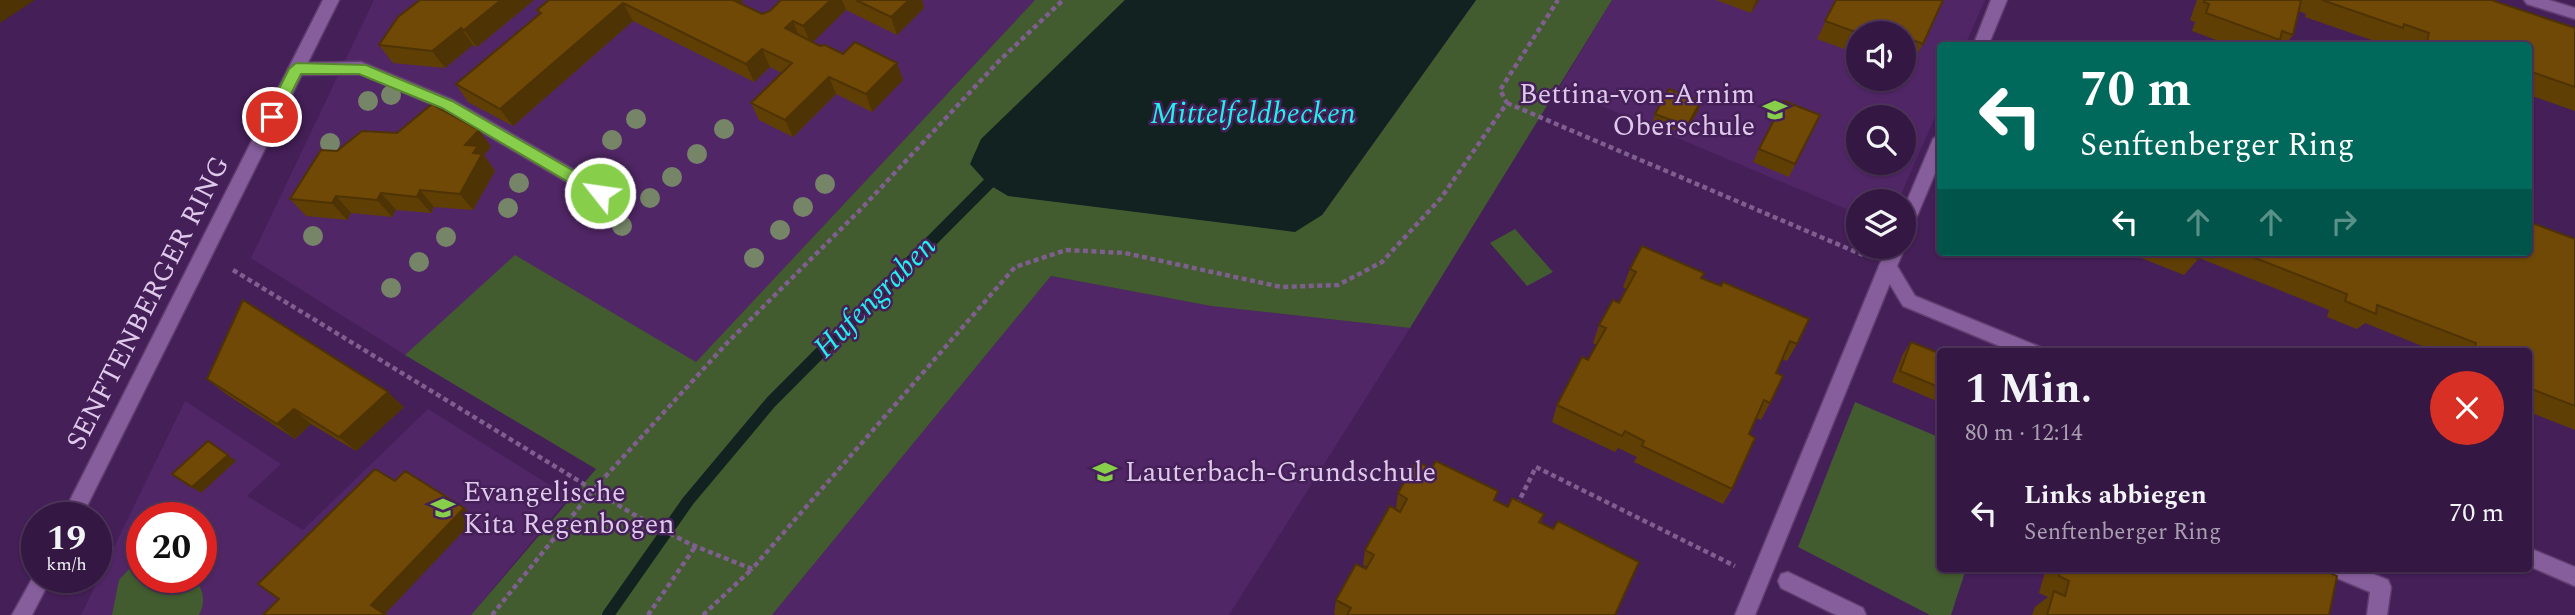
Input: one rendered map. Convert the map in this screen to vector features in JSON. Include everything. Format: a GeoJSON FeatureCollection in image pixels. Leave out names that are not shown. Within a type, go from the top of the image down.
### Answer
{"type":"FeatureCollection","features":[{"type":"Feature","properties":{"kind":"street","name":"SENFTENBERGER RING"},"geometry":{"type":"LineString","coordinates":[[79,502],[331,0]]}},
{"type":"Feature","properties":{"kind":"street"},"geometry":{"type":"LineString","coordinates":[[1982,42],[1999,0]]}},
{"type":"Feature","properties":{"kind":"street"},"geometry":{"type":"LineString","coordinates":[[2532,0],[2575,14]]}},
{"type":"Feature","properties":{"kind":"street"},"geometry":{"type":"LineString","coordinates":[[296,69],[361,68],[447,104],[600,193]]}},
{"type":"Feature","properties":{"kind":"street"},"geometry":{"type":"LineString","coordinates":[[1916,199],[1937,149]]}},
{"type":"Feature","properties":{"kind":"street"},"geometry":{"type":"LineString","coordinates":[[1745,615],[1891,259]]}},
{"type":"Feature","properties":{"kind":"street"},"geometry":{"type":"LineString","coordinates":[[1888,266],[1909,301],[2024,348]]}},
{"type":"Feature","properties":{"kind":"street"},"geometry":{"type":"LineString","coordinates":[[2532,558],[2575,577]]}},
{"type":"Feature","properties":{"kind":"street"},"geometry":{"type":"LineString","coordinates":[[2346,572],[2381,587],[2377,615]]}},
{"type":"Feature","properties":{"kind":"street"},"geometry":{"type":"LineString","coordinates":[[1788,581],[1856,615]]}},
{"type":"Feature","properties":{"kind":"street"},"geometry":{"type":"LineString","coordinates":[[22,615],[33,593]]}},
{"type":"Feature","properties":{"kind":"path"},"geometry":{"type":"LineString","coordinates":[[492,615],[594,489],[729,342],[862,208],[998,62],[1063,0]]}},
{"type":"Feature","properties":{"kind":"path"},"geometry":{"type":"LineString","coordinates":[[1558,0],[1500,90],[1507,103],[1888,266]]}},
{"type":"Feature","properties":{"kind":"path"},"geometry":{"type":"LineString","coordinates":[[704,615],[752,569],[1015,267],[1066,250],[1114,252],[1281,288],[1338,285],[1382,262],[1441,198],[1507,103]]}},
{"type":"Feature","properties":{"kind":"path"},"geometry":{"type":"LineString","coordinates":[[233,270],[594,489],[641,521],[695,547],[752,569]]}},
{"type":"Feature","properties":{"kind":"path"},"geometry":{"type":"LineString","coordinates":[[1515,509],[1536,467],[1760,578]]}},
{"type":"Feature","properties":{"kind":"path"},"geometry":{"type":"LineString","coordinates":[[648,615],[695,547]]}},
{"type":"Feature","properties":{"kind":"shaded area"},"geometry":{"type":"Polygon","coordinates":[[[374,0],[1035,0],[596,469],[405,355],[251,258],[374,0]]]}},
{"type":"Feature","properties":{"kind":"shaded area","name":"Bettina-von-Arnim Oberschule"},"geometry":{"type":"Polygon","coordinates":[[[1612,0],[1985,0],[1966,42],[1937,42],[1937,112],[1916,160],[1916,105],[1846,105],[1846,175],[1909,175],[1903,189],[1846,189],[1846,209],[1559,88],[1612,0]]]}},
{"type":"Feature","properties":{"kind":"shaded area","name":"Lauterbach-Grundschule"},"geometry":{"type":"Polygon","coordinates":[[[1051,276],[1211,306],[1410,328],[1229,615],[772,615],[1051,276]]]}},
{"type":"Feature","properties":{"kind":"shaded area","name":"Evangelische Kita Regenbogen"},"geometry":{"type":"Polygon","coordinates":[[[185,401],[281,464],[247,496],[303,530],[428,409],[569,497],[471,615],[81,615],[92,593],[112,593],[112,551],[126,522],[126,593],[217,593],[217,502],[136,502],[185,401]]]}},
{"type":"Feature","properties":{"kind":"green space"},"geometry":{"type":"Polygon","coordinates":[[[1035,0],[1125,0],[1096,30],[1322,215],[1476,0],[1612,0],[1410,328],[1211,306],[1051,276],[772,615],[471,615],[596,469],[405,355],[515,255],[696,362],[1035,0]]]}},
{"type":"Feature","properties":{"kind":"green space"},"geometry":{"type":"Polygon","coordinates":[[[1515,229],[1553,272],[1527,286],[1490,243],[1515,229]]]}},
{"type":"Feature","properties":{"kind":"green space"},"geometry":{"type":"Polygon","coordinates":[[[1855,402],[1937,436],[1937,572],[1965,572],[1951,615],[1930,615],[1798,547],[1855,402]]]}},
{"type":"Feature","properties":{"kind":"green space"},"geometry":{"type":"Polygon","coordinates":[[[126,572],[126,593],[202,593],[203,605],[199,615],[112,615],[119,580],[126,572]]]}},
{"type":"Feature","properties":{"kind":"water","name":"Mittelfeldbecken"},"geometry":{"type":"Polygon","coordinates":[[[1125,0],[1476,0],[1322,215],[1295,232],[1008,196],[988,184],[970,164],[981,139],[1125,0]]]}},
{"type":"Feature","properties":{"kind":"building"},"geometry":{"type":"Polygon","coordinates":[[[420,0],[501,0],[464,30],[461,28],[432,51],[379,45],[398,17],[420,0]]]}},
{"type":"Feature","properties":{"kind":"building"},"geometry":{"type":"Polygon","coordinates":[[[549,0],[733,0],[762,14],[770,11],[781,0],[831,0],[803,26],[793,21],[785,28],[820,46],[825,45],[843,54],[855,42],[897,63],[866,94],[829,77],[785,120],[751,103],[792,63],[762,49],[746,64],[623,3],[500,109],[456,84],[541,13],[537,10],[549,0]]]}},
{"type":"Feature","properties":{"kind":"building"},"geometry":{"type":"Polygon","coordinates":[[[856,0],[909,0],[891,17],[856,0]]]}},
{"type":"Feature","properties":{"kind":"building"},"geometry":{"type":"Polygon","coordinates":[[[1836,0],[1943,0],[1923,44],[1916,41],[1916,21],[1846,21],[1846,29],[1825,21],[1836,0]]]}},
{"type":"Feature","properties":{"kind":"building"},"geometry":{"type":"Polygon","coordinates":[[[2204,0],[2301,1],[2293,35],[2282,31],[2280,40],[2206,13],[2209,4],[2204,0]]]}},
{"type":"Feature","properties":{"kind":"building"},"geometry":{"type":"Polygon","coordinates":[[[2322,0],[2495,0],[2575,28],[2575,87],[2532,72],[2532,42],[2427,42],[2429,33],[2404,24],[2403,28],[2322,0]]]}},
{"type":"Feature","properties":{"kind":"building"},"geometry":{"type":"Polygon","coordinates":[[[1669,89],[1701,101],[1687,126],[1655,114],[1669,89]]]}},
{"type":"Feature","properties":{"kind":"building"},"geometry":{"type":"Polygon","coordinates":[[[1784,101],[1820,115],[1795,164],[1759,149],[1784,101]]]}},
{"type":"Feature","properties":{"kind":"building"},"geometry":{"type":"Polygon","coordinates":[[[432,104],[479,130],[465,145],[478,146],[473,153],[482,154],[460,194],[420,190],[417,197],[381,193],[377,200],[336,196],[332,203],[290,199],[321,150],[337,151],[362,131],[397,133],[432,104]]]}},
{"type":"Feature","properties":{"kind":"building"},"geometry":{"type":"Polygon","coordinates":[[[2532,223],[2575,239],[2575,406],[2532,389],[2532,348],[2475,348],[2476,343],[2377,305],[2376,314],[2345,301],[2347,294],[2250,256],[2532,256],[2532,223]]]}},
{"type":"Feature","properties":{"kind":"building"},"geometry":{"type":"Polygon","coordinates":[[[1642,246],[1704,273],[1701,278],[1721,286],[1723,282],[1809,319],[1797,344],[1790,341],[1776,373],[1783,376],[1770,403],[1764,400],[1749,434],[1755,438],[1732,489],[1642,446],[1644,441],[1625,431],[1622,436],[1557,405],[1582,357],[1588,360],[1606,328],[1599,325],[1613,300],[1619,303],[1636,272],[1630,269],[1642,246]]]}},
{"type":"Feature","properties":{"kind":"building"},"geometry":{"type":"Polygon","coordinates":[[[243,300],[388,392],[339,437],[294,409],[277,424],[207,379],[243,300]]]}},
{"type":"Feature","properties":{"kind":"building"},"geometry":{"type":"Polygon","coordinates":[[[1911,342],[1937,352],[1937,386],[1900,371],[1911,342]]]}},
{"type":"Feature","properties":{"kind":"building"},"geometry":{"type":"Polygon","coordinates":[[[208,441],[228,455],[192,487],[172,474],[208,441]]]}},
{"type":"Feature","properties":{"kind":"building"},"geometry":{"type":"Polygon","coordinates":[[[1417,461],[1431,469],[1436,461],[1498,491],[1494,500],[1508,507],[1512,498],[1544,514],[1539,522],[1553,529],[1558,521],[1639,562],[1615,615],[1347,615],[1351,608],[1336,600],[1356,564],[1366,569],[1374,555],[1365,550],[1390,506],[1400,512],[1407,499],[1398,493],[1417,461]]]}},
{"type":"Feature","properties":{"kind":"building"},"geometry":{"type":"Polygon","coordinates":[[[375,469],[395,481],[405,471],[464,508],[371,605],[386,615],[263,615],[279,599],[258,584],[375,469]]]}},
{"type":"Feature","properties":{"kind":"building"},"geometry":{"type":"Polygon","coordinates":[[[2060,572],[2327,572],[2337,576],[2329,615],[2047,615],[2054,591],[2065,596],[2069,581],[2059,576],[2060,572]]]}},
{"type":"Feature","properties":{"kind":"waterway","name":"Hufengraben"},"geometry":{"type":"LineString","coordinates":[[608,615],[688,501],[771,402],[999,173]]}},
{"type":"Feature","properties":{"kind":"place","name":"Bettina-von-Arnim Oberschule"},"geometry":{"type":"Point","coordinates":[1775,110]}},
{"type":"Feature","properties":{"kind":"place","name":"Lauterbach-Grundschule"},"geometry":{"type":"Point","coordinates":[1105,472]}},
{"type":"Feature","properties":{"kind":"place","name":"Evangelische Kita Regenbogen"},"geometry":{"type":"Point","coordinates":[443,508]}},
{"type":"Feature","properties":{"kind":"route"},"geometry":{"type":"LineString","coordinates":[[272,117],[296,69],[361,68],[447,104],[600,193]]}}]}
